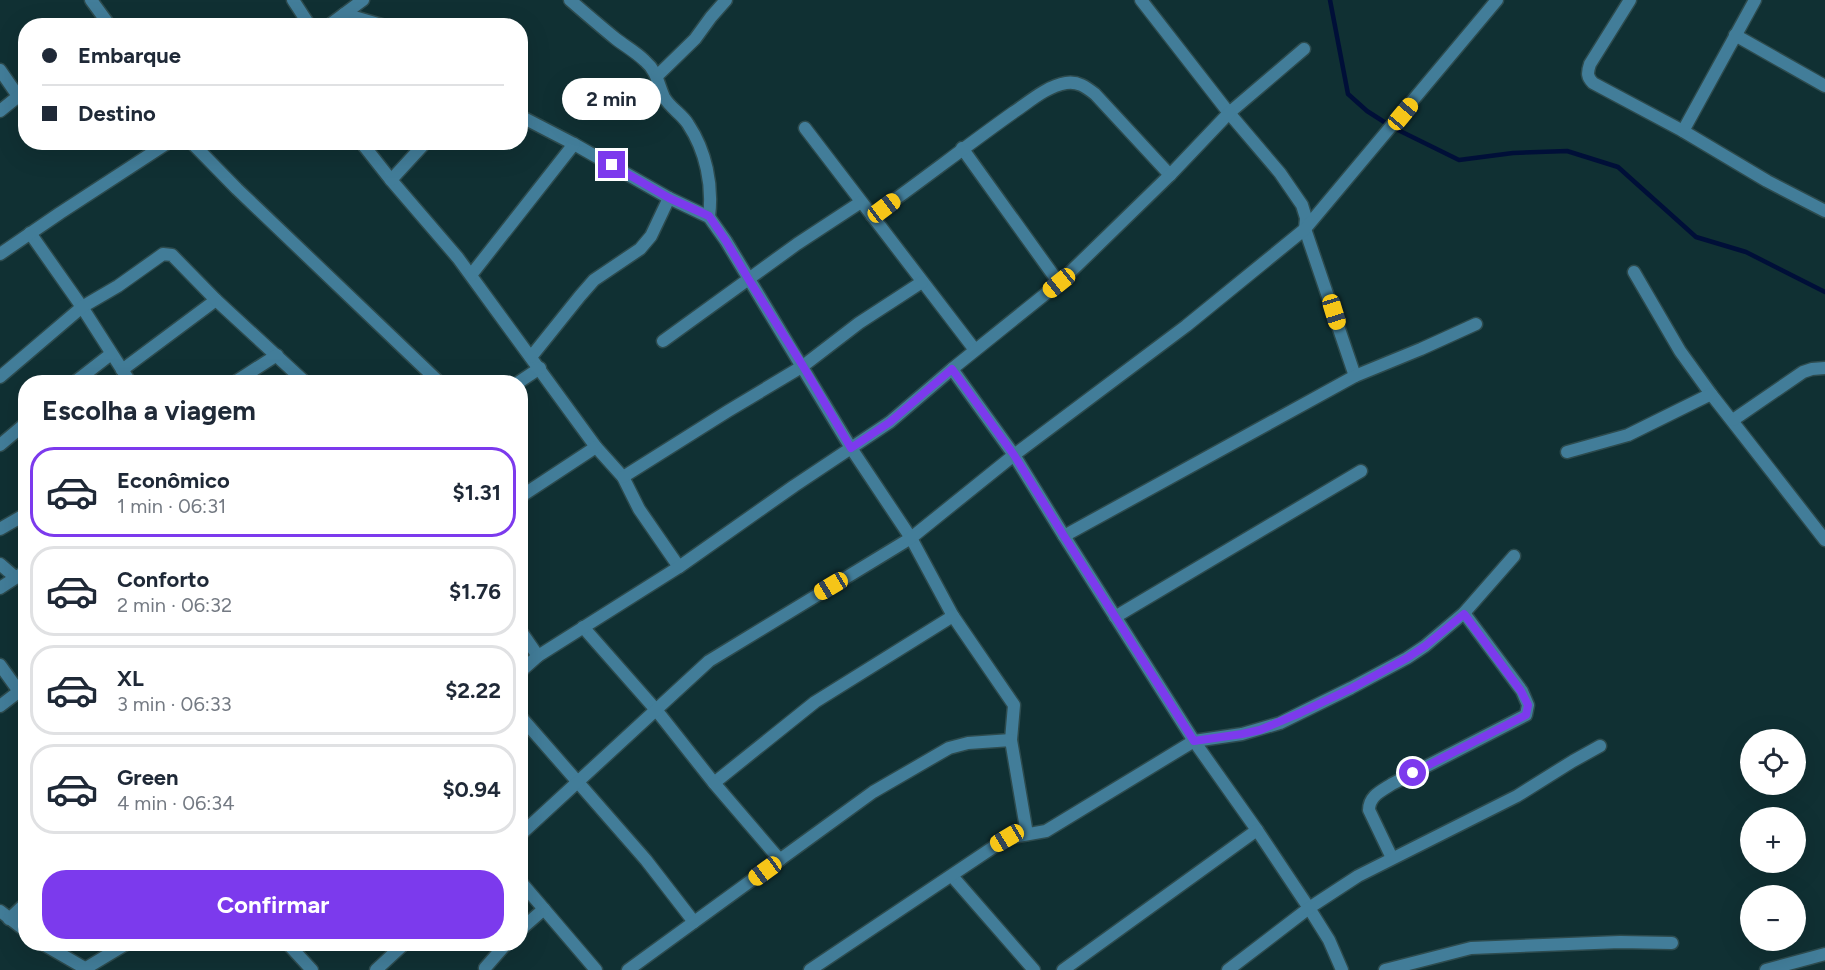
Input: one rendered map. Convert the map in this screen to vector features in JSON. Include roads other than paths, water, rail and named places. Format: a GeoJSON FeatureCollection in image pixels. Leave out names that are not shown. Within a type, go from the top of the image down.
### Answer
{"type":"FeatureCollection","features":[{"type":"Feature","properties":{"kind":"street"},"geometry":{"type":"LineString","coordinates":[[91,0],[104,18]]}},
{"type":"Feature","properties":{"kind":"street"},"geometry":{"type":"LineString","coordinates":[[293,0],[305,18]]}},
{"type":"Feature","properties":{"kind":"street"},"geometry":{"type":"LineString","coordinates":[[339,18],[363,0]]}},
{"type":"Feature","properties":{"kind":"street"},"geometry":{"type":"LineString","coordinates":[[570,0],[646,61],[657,76],[664,97],[687,122],[702,153],[708,173],[711,200],[709,216]]}},
{"type":"Feature","properties":{"kind":"street"},"geometry":{"type":"LineString","coordinates":[[657,76],[695,39],[726,0]]}},
{"type":"Feature","properties":{"kind":"street"},"geometry":{"type":"LineString","coordinates":[[1141,0],[1229,113],[1280,173],[1302,205],[1305,229],[1355,376]]}},
{"type":"Feature","properties":{"kind":"street"},"geometry":{"type":"LineString","coordinates":[[528,828],[709,661],[911,538],[1014,455],[1186,326],[1305,229],[1497,0]]}},
{"type":"Feature","properties":{"kind":"street"},"geometry":{"type":"LineString","coordinates":[[1630,0],[1590,64],[1588,78],[1593,83],[1683,131],[1767,181],[1825,211]]}},
{"type":"Feature","properties":{"kind":"street"},"geometry":{"type":"LineString","coordinates":[[1683,131],[1755,0]]}},
{"type":"Feature","properties":{"kind":"street"},"geometry":{"type":"LineString","coordinates":[[344,14],[358,18]]}},
{"type":"Feature","properties":{"kind":"street"},"geometry":{"type":"LineString","coordinates":[[1735,35],[1825,86]]}},
{"type":"Feature","properties":{"kind":"street"},"geometry":{"type":"LineString","coordinates":[[528,665],[538,656],[679,567],[890,422],[1059,283],[1170,176],[1229,113],[1304,49]]}},
{"type":"Feature","properties":{"kind":"street"},"geometry":{"type":"LineString","coordinates":[[0,70],[18,89]]}},
{"type":"Feature","properties":{"kind":"street"},"geometry":{"type":"LineString","coordinates":[[872,216],[962,148],[1041,94],[1064,83],[1076,83],[1095,94],[1170,176]]}},
{"type":"Feature","properties":{"kind":"street"},"geometry":{"type":"LineString","coordinates":[[0,111],[18,96]]}},
{"type":"Feature","properties":{"kind":"street"},"geometry":{"type":"LineString","coordinates":[[528,120],[669,198],[709,216],[803,366],[851,448],[911,538],[953,616],[1014,705],[1011,740],[1027,834]]}},
{"type":"Feature","properties":{"kind":"street"},"geometry":{"type":"LineString","coordinates":[[806,128],[975,350]]}},
{"type":"Feature","properties":{"kind":"street"},"geometry":{"type":"LineString","coordinates":[[471,275],[574,144]]}},
{"type":"Feature","properties":{"kind":"street"},"geometry":{"type":"LineString","coordinates":[[962,148],[1059,283]]}},
{"type":"Feature","properties":{"kind":"street"},"geometry":{"type":"LineString","coordinates":[[3,246],[30,232],[157,150]]}},
{"type":"Feature","properties":{"kind":"street"},"geometry":{"type":"LineString","coordinates":[[199,150],[432,375]]}},
{"type":"Feature","properties":{"kind":"street"},"geometry":{"type":"LineString","coordinates":[[367,150],[458,258],[596,447],[623,477],[639,509],[679,567]]}},
{"type":"Feature","properties":{"kind":"street"},"geometry":{"type":"LineString","coordinates":[[391,180],[419,150]]}},
{"type":"Feature","properties":{"kind":"street"},"geometry":{"type":"LineString","coordinates":[[531,357],[594,280],[640,249],[651,236],[669,198]]}},
{"type":"Feature","properties":{"kind":"street"},"geometry":{"type":"LineString","coordinates":[[663,341],[797,244],[861,202]]}},
{"type":"Feature","properties":{"kind":"street"},"geometry":{"type":"LineString","coordinates":[[30,232],[125,375]]}},
{"type":"Feature","properties":{"kind":"street"},"geometry":{"type":"LineString","coordinates":[[0,377],[82,307],[118,286],[163,254],[172,255],[216,300],[297,375]]}},
{"type":"Feature","properties":{"kind":"street"},"geometry":{"type":"LineString","coordinates":[[1634,272],[1680,351],[1825,540]]}},
{"type":"Feature","properties":{"kind":"street"},"geometry":{"type":"LineString","coordinates":[[623,477],[803,366],[859,323],[922,282]]}},
{"type":"Feature","properties":{"kind":"street"},"geometry":{"type":"LineString","coordinates":[[122,370],[216,300]]}},
{"type":"Feature","properties":{"kind":"street"},"geometry":{"type":"LineString","coordinates":[[1064,536],[1355,376],[1476,324]]}},
{"type":"Feature","properties":{"kind":"street"},"geometry":{"type":"LineString","coordinates":[[84,375],[111,354]]}},
{"type":"Feature","properties":{"kind":"street"},"geometry":{"type":"LineString","coordinates":[[246,375],[276,356]]}},
{"type":"Feature","properties":{"kind":"street"},"geometry":{"type":"LineString","coordinates":[[1733,420],[1803,372],[1825,368]]}},
{"type":"Feature","properties":{"kind":"street"},"geometry":{"type":"LineString","coordinates":[[528,376],[540,369]]}},
{"type":"Feature","properties":{"kind":"street"},"geometry":{"type":"LineString","coordinates":[[952,369],[1014,455],[1194,741],[1309,908],[1329,940],[1342,970]]}},
{"type":"Feature","properties":{"kind":"street"},"geometry":{"type":"LineString","coordinates":[[1567,452],[1628,435],[1711,394]]}},
{"type":"Feature","properties":{"kind":"street"},"geometry":{"type":"LineString","coordinates":[[0,444],[18,429]]}},
{"type":"Feature","properties":{"kind":"street"},"geometry":{"type":"LineString","coordinates":[[528,492],[596,447]]}},
{"type":"Feature","properties":{"kind":"street"},"geometry":{"type":"LineString","coordinates":[[1115,617],[1361,471]]}},
{"type":"Feature","properties":{"kind":"street"},"geometry":{"type":"LineString","coordinates":[[0,529],[18,519]]}},
{"type":"Feature","properties":{"kind":"street"},"geometry":{"type":"LineString","coordinates":[[810,970],[1007,838],[1046,831],[1194,741],[1260,730],[1352,688],[1407,658],[1464,614],[1514,556]]}},
{"type":"Feature","properties":{"kind":"street"},"geometry":{"type":"LineString","coordinates":[[0,564],[18,573]]}},
{"type":"Feature","properties":{"kind":"street"},"geometry":{"type":"LineString","coordinates":[[0,588],[18,575]]}},
{"type":"Feature","properties":{"kind":"street"},"geometry":{"type":"LineString","coordinates":[[1392,858],[1369,810],[1369,803],[1373,797],[1392,784],[1526,715],[1528,705],[1521,691],[1464,614]]}},
{"type":"Feature","properties":{"kind":"street"},"geometry":{"type":"LineString","coordinates":[[714,783],[815,702],[953,616]]}},
{"type":"Feature","properties":{"kind":"street"},"geometry":{"type":"LineString","coordinates":[[583,627],[657,711],[714,783],[780,860]]}},
{"type":"Feature","properties":{"kind":"street"},"geometry":{"type":"LineString","coordinates":[[528,642],[538,656]]}},
{"type":"Feature","properties":{"kind":"street"},"geometry":{"type":"LineString","coordinates":[[0,665],[18,684]]}},
{"type":"Feature","properties":{"kind":"street"},"geometry":{"type":"LineString","coordinates":[[0,706],[18,691]]}},
{"type":"Feature","properties":{"kind":"street"},"geometry":{"type":"LineString","coordinates":[[528,725],[646,860],[694,922]]}},
{"type":"Feature","properties":{"kind":"street"},"geometry":{"type":"LineString","coordinates":[[628,970],[873,792],[949,748],[968,743],[1011,740]]}},
{"type":"Feature","properties":{"kind":"street"},"geometry":{"type":"LineString","coordinates":[[1228,970],[1309,908],[1358,876],[1517,796],[1600,746]]}},
{"type":"Feature","properties":{"kind":"street"},"geometry":{"type":"LineString","coordinates":[[1064,970],[1257,830]]}},
{"type":"Feature","properties":{"kind":"street"},"geometry":{"type":"LineString","coordinates":[[952,876],[1034,970]]}},
{"type":"Feature","properties":{"kind":"street"},"geometry":{"type":"LineString","coordinates":[[528,890],[596,970]]}},
{"type":"Feature","properties":{"kind":"street"},"geometry":{"type":"LineString","coordinates":[[18,907],[4,915],[18,925]]}},
{"type":"Feature","properties":{"kind":"street"},"geometry":{"type":"LineString","coordinates":[[528,923],[544,909]]}},
{"type":"Feature","properties":{"kind":"street"},"geometry":{"type":"LineString","coordinates":[[1385,970],[1471,948],[1620,942],[1672,943]]}},
{"type":"Feature","properties":{"kind":"street"},"geometry":{"type":"LineString","coordinates":[[54,951],[85,970],[115,951]]}},
{"type":"Feature","properties":{"kind":"street"},"geometry":{"type":"LineString","coordinates":[[294,951],[312,970]]}},
{"type":"Feature","properties":{"kind":"street"},"geometry":{"type":"LineString","coordinates":[[376,970],[396,951]]}},
{"type":"Feature","properties":{"kind":"street"},"geometry":{"type":"LineString","coordinates":[[485,968],[500,951]]}},
{"type":"Feature","properties":{"kind":"street"},"geometry":{"type":"LineString","coordinates":[[1766,970],[1825,954]]}},
{"type":"Feature","properties":{"kind":"waterway"},"geometry":{"type":"LineString","coordinates":[[1330,0],[1348,94],[1367,111],[1392,127],[1459,160],[1513,153],[1567,151],[1618,167],[1696,237],[1746,252],[1825,292]]}}]}
